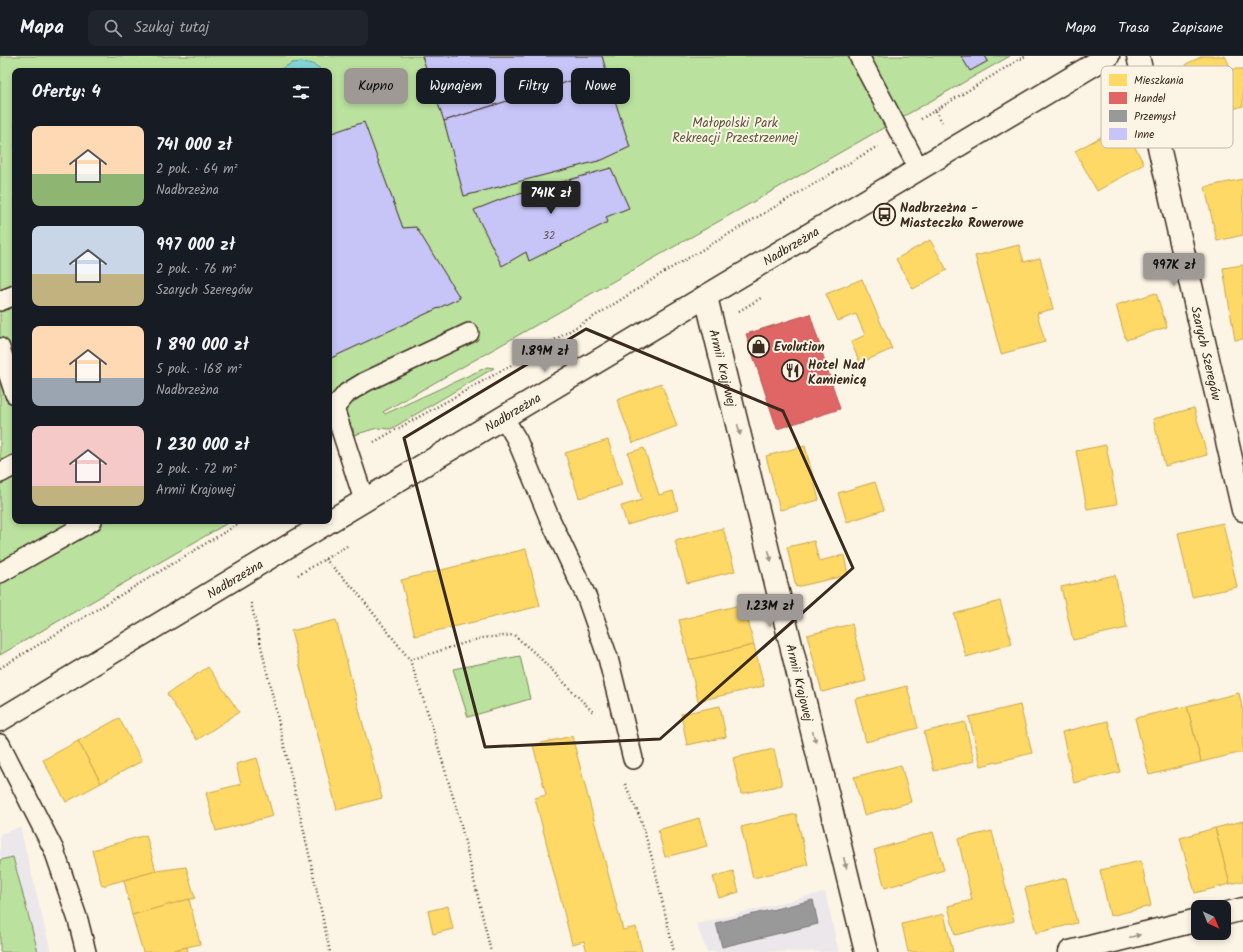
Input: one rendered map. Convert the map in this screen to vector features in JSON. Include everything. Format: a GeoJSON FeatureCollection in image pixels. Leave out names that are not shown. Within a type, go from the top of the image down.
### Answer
{"type":"FeatureCollection","features":[{"type":"Feature","properties":{"kind":"street","name":"Nadbrzeżna"},"geometry":{"type":"LineString","coordinates":[[332,519],[1108,56]]}},
{"type":"Feature","properties":{"kind":"street","name":"Szarych Szeregów"},"geometry":{"type":"LineString","coordinates":[[1138,56],[1140,66]]}},
{"type":"Feature","properties":{"kind":"street","name":"Szarych Szeregów"},"geometry":{"type":"LineString","coordinates":[[1159,148],[1243,510]]}},
{"type":"Feature","properties":{"kind":"street","name":"Armii Krajowej"},"geometry":{"type":"LineString","coordinates":[[706,297],[866,952]]}},
{"type":"Feature","properties":{"kind":"street","name":"Nadbrzeżna"},"geometry":{"type":"LineString","coordinates":[[0,720],[324,524]]}},
{"type":"Feature","properties":{"kind":"street"},"geometry":{"type":"LineString","coordinates":[[1231,912],[1243,909]]}},
{"type":"Feature","properties":{"kind":"street"},"geometry":{"type":"LineString","coordinates":[[1070,952],[1191,922]]}},
{"type":"Feature","properties":{"kind":"lane"},"geometry":{"type":"LineString","coordinates":[[859,56],[919,169]]}},
{"type":"Feature","properties":{"kind":"lane"},"geometry":{"type":"LineString","coordinates":[[0,301],[12,296]]}},
{"type":"Feature","properties":{"kind":"lane"},"geometry":{"type":"LineString","coordinates":[[364,500],[334,408],[347,393],[365,382],[469,333]]}},
{"type":"Feature","properties":{"kind":"lane"},"geometry":{"type":"LineString","coordinates":[[0,348],[12,385]]}},
{"type":"Feature","properties":{"kind":"lane"},"geometry":{"type":"LineString","coordinates":[[504,418],[517,440],[549,517],[587,598],[608,658],[633,759]]}},
{"type":"Feature","properties":{"kind":"lane"},"geometry":{"type":"LineString","coordinates":[[0,474],[12,467]]}},
{"type":"Feature","properties":{"kind":"lane"},"geometry":{"type":"LineString","coordinates":[[0,573],[87,524]]}},
{"type":"Feature","properties":{"kind":"lane"},"geometry":{"type":"LineString","coordinates":[[0,744],[54,850],[78,920],[86,952]]}},
{"type":"Feature","properties":{"kind":"path"},"geometry":{"type":"LineString","coordinates":[[350,456],[523,359],[600,313],[661,274],[845,166],[1025,56]]}},
{"type":"Feature","properties":{"kind":"path"},"geometry":{"type":"LineString","coordinates":[[0,668],[239,524]]}},
{"type":"Feature","properties":{"kind":"path"},"geometry":{"type":"LineString","coordinates":[[325,560],[356,591],[410,660],[429,716],[459,817],[490,952]]}},
{"type":"Feature","properties":{"kind":"path"},"geometry":{"type":"LineString","coordinates":[[251,603],[306,840],[330,952]]}},
{"type":"Feature","properties":{"kind":"path"},"geometry":{"type":"LineString","coordinates":[[410,660],[481,638],[514,635],[538,656],[596,718]]}},
{"type":"Feature","properties":{"kind":"path"},"geometry":{"type":"LineString","coordinates":[[623,778],[641,820],[654,865],[674,952]]}},
{"type":"Feature","properties":{"kind":"highlighted area"},"geometry":{"type":"Polygon","coordinates":[[[586,329],[783,411],[853,568],[660,739],[485,747],[404,438],[586,329]]]}},
{"type":"Feature","properties":{"kind":"shaded area"},"geometry":{"type":"Polygon","coordinates":[[[20,827],[51,952],[0,952],[0,834],[20,827]]]}},
{"type":"Feature","properties":{"kind":"shaded area"},"geometry":{"type":"Polygon","coordinates":[[[825,892],[839,952],[707,952],[696,924],[825,892]]]}},
{"type":"Feature","properties":{"kind":"green space","name":"Małopolski Park Rekreacji Przestrzennej"},"geometry":{"type":"Polygon","coordinates":[[[0,56],[1010,56],[383,412],[385,414],[487,367],[494,368],[391,429],[377,428],[354,435],[353,428],[332,435],[332,68],[12,68],[12,524],[226,524],[0,655],[0,56]]]}},
{"type":"Feature","properties":{"kind":"green space"},"geometry":{"type":"Polygon","coordinates":[[[520,656],[530,699],[468,717],[453,669],[520,656]]]}},
{"type":"Feature","properties":{"kind":"green space"},"geometry":{"type":"Polygon","coordinates":[[[13,857],[38,952],[0,952],[0,860],[13,857]]]}},
{"type":"Feature","properties":{"kind":"water"},"geometry":{"type":"Polygon","coordinates":[[[301,62],[313,64],[318,68],[283,68],[292,63],[301,62]]]}},
{"type":"Feature","properties":{"kind":"building: Mieszkania"},"geometry":{"type":"Polygon","coordinates":[[[1203,56],[1225,56],[1230,66],[1186,66],[1186,64],[1203,56]]]}},
{"type":"Feature","properties":{"kind":"building: Mieszkania"},"geometry":{"type":"Polygon","coordinates":[[[1233,69],[1243,69],[1243,106],[1233,109],[1233,69]]]}},
{"type":"Feature","properties":{"kind":"building: Mieszkania"},"geometry":{"type":"Polygon","coordinates":[[[1101,137],[1101,148],[1135,148],[1144,164],[1097,191],[1075,151],[1101,137]]]}},
{"type":"Feature","properties":{"kind":"building: Mieszkania"},"geometry":{"type":"Polygon","coordinates":[[[1243,179],[1243,235],[1217,241],[1205,187],[1243,179]]]}},
{"type":"Feature","properties":{"kind":"building: Mieszkania"},"geometry":{"type":"Polygon","coordinates":[[[930,240],[947,270],[913,289],[896,259],[930,240]]]}},
{"type":"Feature","properties":{"kind":"building: Mieszkania"},"geometry":{"type":"Polygon","coordinates":[[[1019,245],[1024,262],[1040,258],[1053,309],[1037,313],[1045,342],[1001,354],[975,256],[1019,245]]]}},
{"type":"Feature","properties":{"kind":"building: Mieszkania"},"geometry":{"type":"Polygon","coordinates":[[[1243,265],[1243,339],[1235,340],[1223,268],[1243,265]]]}},
{"type":"Feature","properties":{"kind":"building: Mieszkania"},"geometry":{"type":"Polygon","coordinates":[[[862,279],[892,349],[860,363],[851,342],[865,335],[856,314],[838,321],[826,294],[862,279]]]}},
{"type":"Feature","properties":{"kind":"building: Mieszkania"},"geometry":{"type":"Polygon","coordinates":[[[1156,293],[1167,327],[1126,340],[1116,305],[1156,293]]]}},
{"type":"Feature","properties":{"kind":"building: Mieszkania"},"geometry":{"type":"Polygon","coordinates":[[[661,383],[677,426],[633,443],[617,400],[661,383]]]}},
{"type":"Feature","properties":{"kind":"building: Mieszkania"},"geometry":{"type":"Polygon","coordinates":[[[1194,408],[1207,455],[1165,466],[1153,419],[1194,408]]]}},
{"type":"Feature","properties":{"kind":"building: Mieszkania"},"geometry":{"type":"Polygon","coordinates":[[[608,440],[622,485],[579,498],[565,453],[608,440]]]}},
{"type":"Feature","properties":{"kind":"building: Mieszkania"},"geometry":{"type":"Polygon","coordinates":[[[1106,445],[1117,504],[1087,509],[1076,451],[1106,445]]]}},
{"type":"Feature","properties":{"kind":"building: Mieszkania"},"geometry":{"type":"Polygon","coordinates":[[[805,446],[819,500],[780,510],[766,456],[805,446]]]}},
{"type":"Feature","properties":{"kind":"building: Mieszkania"},"geometry":{"type":"Polygon","coordinates":[[[644,448],[659,495],[673,491],[678,510],[627,525],[621,506],[642,500],[628,453],[644,448]]]}},
{"type":"Feature","properties":{"kind":"building: Mieszkania"},"geometry":{"type":"Polygon","coordinates":[[[875,482],[884,510],[847,522],[838,493],[875,482]]]}},
{"type":"Feature","properties":{"kind":"building: Mieszkania"},"geometry":{"type":"Polygon","coordinates":[[[1223,523],[1237,587],[1192,597],[1178,533],[1223,523]]]}},
{"type":"Feature","properties":{"kind":"building: Mieszkania"},"geometry":{"type":"Polygon","coordinates":[[[723,528],[735,571],[687,583],[675,541],[723,528]]]}},
{"type":"Feature","properties":{"kind":"building: Mieszkania"},"geometry":{"type":"Polygon","coordinates":[[[814,541],[819,561],[844,555],[848,575],[796,587],[787,547],[814,541]]]}},
{"type":"Feature","properties":{"kind":"building: Mieszkania"},"geometry":{"type":"Polygon","coordinates":[[[526,549],[540,606],[415,636],[401,580],[526,549]]]}},
{"type":"Feature","properties":{"kind":"building: Mieszkania"},"geometry":{"type":"Polygon","coordinates":[[[1115,575],[1127,628],[1073,640],[1061,587],[1115,575]]]}},
{"type":"Feature","properties":{"kind":"building: Mieszkania"},"geometry":{"type":"Polygon","coordinates":[[[1000,601],[1012,644],[966,657],[954,614],[1000,601]]]}},
{"type":"Feature","properties":{"kind":"building: Mieszkania"},"geometry":{"type":"Polygon","coordinates":[[[744,604],[754,645],[689,660],[679,620],[744,604]]]}},
{"type":"Feature","properties":{"kind":"building: Mieszkania"},"geometry":{"type":"Polygon","coordinates":[[[336,620],[382,798],[337,810],[291,631],[336,620]]]}},
{"type":"Feature","properties":{"kind":"building: Mieszkania"},"geometry":{"type":"Polygon","coordinates":[[[852,624],[866,681],[822,692],[807,635],[852,624]]]}},
{"type":"Feature","properties":{"kind":"building: Mieszkania"},"geometry":{"type":"Polygon","coordinates":[[[754,645],[764,686],[698,701],[689,660],[754,645]]]}},
{"type":"Feature","properties":{"kind":"building: Mieszkania"},"geometry":{"type":"Polygon","coordinates":[[[208,667],[239,712],[197,740],[167,694],[208,667]]]}},
{"type":"Feature","properties":{"kind":"building: Mieszkania"},"geometry":{"type":"Polygon","coordinates":[[[907,686],[918,728],[866,742],[855,699],[907,686]]]}},
{"type":"Feature","properties":{"kind":"building: Mieszkania"},"geometry":{"type":"Polygon","coordinates":[[[1239,693],[1243,712],[1243,752],[1201,762],[1187,706],[1239,693]]]}},
{"type":"Feature","properties":{"kind":"building: Mieszkania"},"geometry":{"type":"Polygon","coordinates":[[[1020,705],[1032,753],[981,766],[969,717],[1020,705]]]}},
{"type":"Feature","properties":{"kind":"building: Mieszkania"},"geometry":{"type":"Polygon","coordinates":[[[720,706],[726,737],[687,745],[681,714],[720,706]]]}},
{"type":"Feature","properties":{"kind":"building: Mieszkania"},"geometry":{"type":"Polygon","coordinates":[[[1187,706],[1201,762],[1149,775],[1135,718],[1187,706]]]}},
{"type":"Feature","properties":{"kind":"building: Mieszkania"},"geometry":{"type":"Polygon","coordinates":[[[119,718],[142,761],[101,783],[78,741],[119,718]]]}},
{"type":"Feature","properties":{"kind":"building: Mieszkania"},"geometry":{"type":"Polygon","coordinates":[[[1108,721],[1120,772],[1074,783],[1062,732],[1108,721]]]}},
{"type":"Feature","properties":{"kind":"building: Mieszkania"},"geometry":{"type":"Polygon","coordinates":[[[965,722],[974,761],[934,771],[924,732],[965,722]]]}},
{"type":"Feature","properties":{"kind":"building: Mieszkania"},"geometry":{"type":"Polygon","coordinates":[[[572,736],[623,930],[636,927],[642,952],[587,952],[584,941],[572,944],[535,798],[546,795],[533,745],[572,736]]]}},
{"type":"Feature","properties":{"kind":"building: Mieszkania"},"geometry":{"type":"Polygon","coordinates":[[[78,741],[101,783],[66,802],[43,760],[78,741]]]}},
{"type":"Feature","properties":{"kind":"building: Mieszkania"},"geometry":{"type":"Polygon","coordinates":[[[774,749],[782,785],[741,794],[733,758],[774,749]]]}},
{"type":"Feature","properties":{"kind":"building: Mieszkania"},"geometry":{"type":"Polygon","coordinates":[[[257,758],[273,816],[216,831],[206,793],[241,784],[236,764],[257,758]]]}},
{"type":"Feature","properties":{"kind":"building: Mieszkania"},"geometry":{"type":"Polygon","coordinates":[[[901,765],[911,802],[864,815],[854,777],[901,765]]]}},
{"type":"Feature","properties":{"kind":"building: Mieszkania"},"geometry":{"type":"Polygon","coordinates":[[[796,814],[808,865],[753,878],[741,827],[796,814]]]}},
{"type":"Feature","properties":{"kind":"building: Mieszkania"},"geometry":{"type":"Polygon","coordinates":[[[699,818],[707,846],[665,857],[658,830],[699,818]]]}},
{"type":"Feature","properties":{"kind":"building: Mieszkania"},"geometry":{"type":"Polygon","coordinates":[[[1243,821],[1243,881],[1230,884],[1215,828],[1243,821]]]}},
{"type":"Feature","properties":{"kind":"building: Mieszkania"},"geometry":{"type":"Polygon","coordinates":[[[1215,828],[1230,884],[1195,893],[1180,838],[1215,828]]]}},
{"type":"Feature","properties":{"kind":"building: Mieszkania"},"geometry":{"type":"Polygon","coordinates":[[[992,831],[1014,921],[955,935],[948,906],[972,900],[958,839],[992,831]]]}},
{"type":"Feature","properties":{"kind":"building: Mieszkania"},"geometry":{"type":"Polygon","coordinates":[[[933,832],[944,870],[885,888],[874,850],[933,832]]]}},
{"type":"Feature","properties":{"kind":"building: Mieszkania"},"geometry":{"type":"Polygon","coordinates":[[[146,835],[156,871],[102,886],[92,850],[146,835]]]}},
{"type":"Feature","properties":{"kind":"building: Mieszkania"},"geometry":{"type":"Polygon","coordinates":[[[1141,861],[1151,906],[1110,916],[1100,870],[1141,861]]]}},
{"type":"Feature","properties":{"kind":"building: Mieszkania"},"geometry":{"type":"Polygon","coordinates":[[[186,867],[195,898],[132,915],[124,880],[156,871],[186,867]]]}},
{"type":"Feature","properties":{"kind":"building: Mieszkania"},"geometry":{"type":"Polygon","coordinates":[[[733,871],[739,892],[719,898],[713,877],[733,871]]]}},
{"type":"Feature","properties":{"kind":"building: Mieszkania"},"geometry":{"type":"Polygon","coordinates":[[[1066,878],[1077,923],[1036,933],[1025,888],[1066,878]]]}},
{"type":"Feature","properties":{"kind":"building: Mieszkania"},"geometry":{"type":"Polygon","coordinates":[[[189,899],[200,944],[166,952],[143,952],[132,915],[189,899]]]}},
{"type":"Feature","properties":{"kind":"building: Mieszkania"},"geometry":{"type":"Polygon","coordinates":[[[448,906],[453,929],[433,934],[428,911],[448,906]]]}},
{"type":"Feature","properties":{"kind":"building: Mieszkania"},"geometry":{"type":"Polygon","coordinates":[[[944,914],[953,952],[908,952],[902,924],[944,914]]]}},
{"type":"Feature","properties":{"kind":"building: Mieszkania"},"geometry":{"type":"Polygon","coordinates":[[[187,947],[188,952],[166,952],[187,947]]]}},
{"type":"Feature","properties":{"kind":"building: Handel","name":"Hotel Nad Kamienicą"},"geometry":{"type":"Polygon","coordinates":[[[810,314],[840,409],[777,429],[746,334],[810,314]]]}},
{"type":"Feature","properties":{"kind":"building: Przemysł"},"geometry":{"type":"Polygon","coordinates":[[[813,900],[818,924],[722,947],[716,923],[813,900]]]}},
{"type":"Feature","properties":{"kind":"building: Inne"},"geometry":{"type":"Polygon","coordinates":[[[422,56],[602,56],[605,68],[571,68],[571,81],[563,84],[563,68],[504,68],[504,102],[444,121],[438,104],[496,104],[496,68],[426,68],[422,56]]]}},
{"type":"Feature","properties":{"kind":"building: Inne"},"geometry":{"type":"Polygon","coordinates":[[[961,56],[985,56],[988,61],[970,71],[961,56]]]}},
{"type":"Feature","properties":{"kind":"building: Inne"},"geometry":{"type":"Polygon","coordinates":[[[571,81],[571,104],[616,104],[630,147],[602,160],[464,196],[444,121],[504,102],[504,104],[563,104],[563,83],[571,81]]]}},
{"type":"Feature","properties":{"kind":"building: Inne"},"geometry":{"type":"Polygon","coordinates":[[[364,122],[403,228],[416,227],[460,298],[332,358],[332,133],[364,122]]]}},
{"type":"Feature","properties":{"kind":"building: Inne"},"geometry":{"type":"Polygon","coordinates":[[[611,168],[629,208],[606,217],[608,222],[529,261],[526,252],[502,266],[474,210],[502,199],[611,168]]]}},
{"type":"Feature","properties":{"kind":"place","name":"Nadbrzeżna - Miasteczko Rowerowe"},"geometry":{"type":"Point","coordinates":[884,214]}},
{"type":"Feature","properties":{"kind":"place","name":"Evolution"},"geometry":{"type":"Point","coordinates":[759,346]}},
{"type":"Feature","properties":{"kind":"place","name":"Hotel Nad Kamienicą"},"geometry":{"type":"Point","coordinates":[793,371]}}]}
